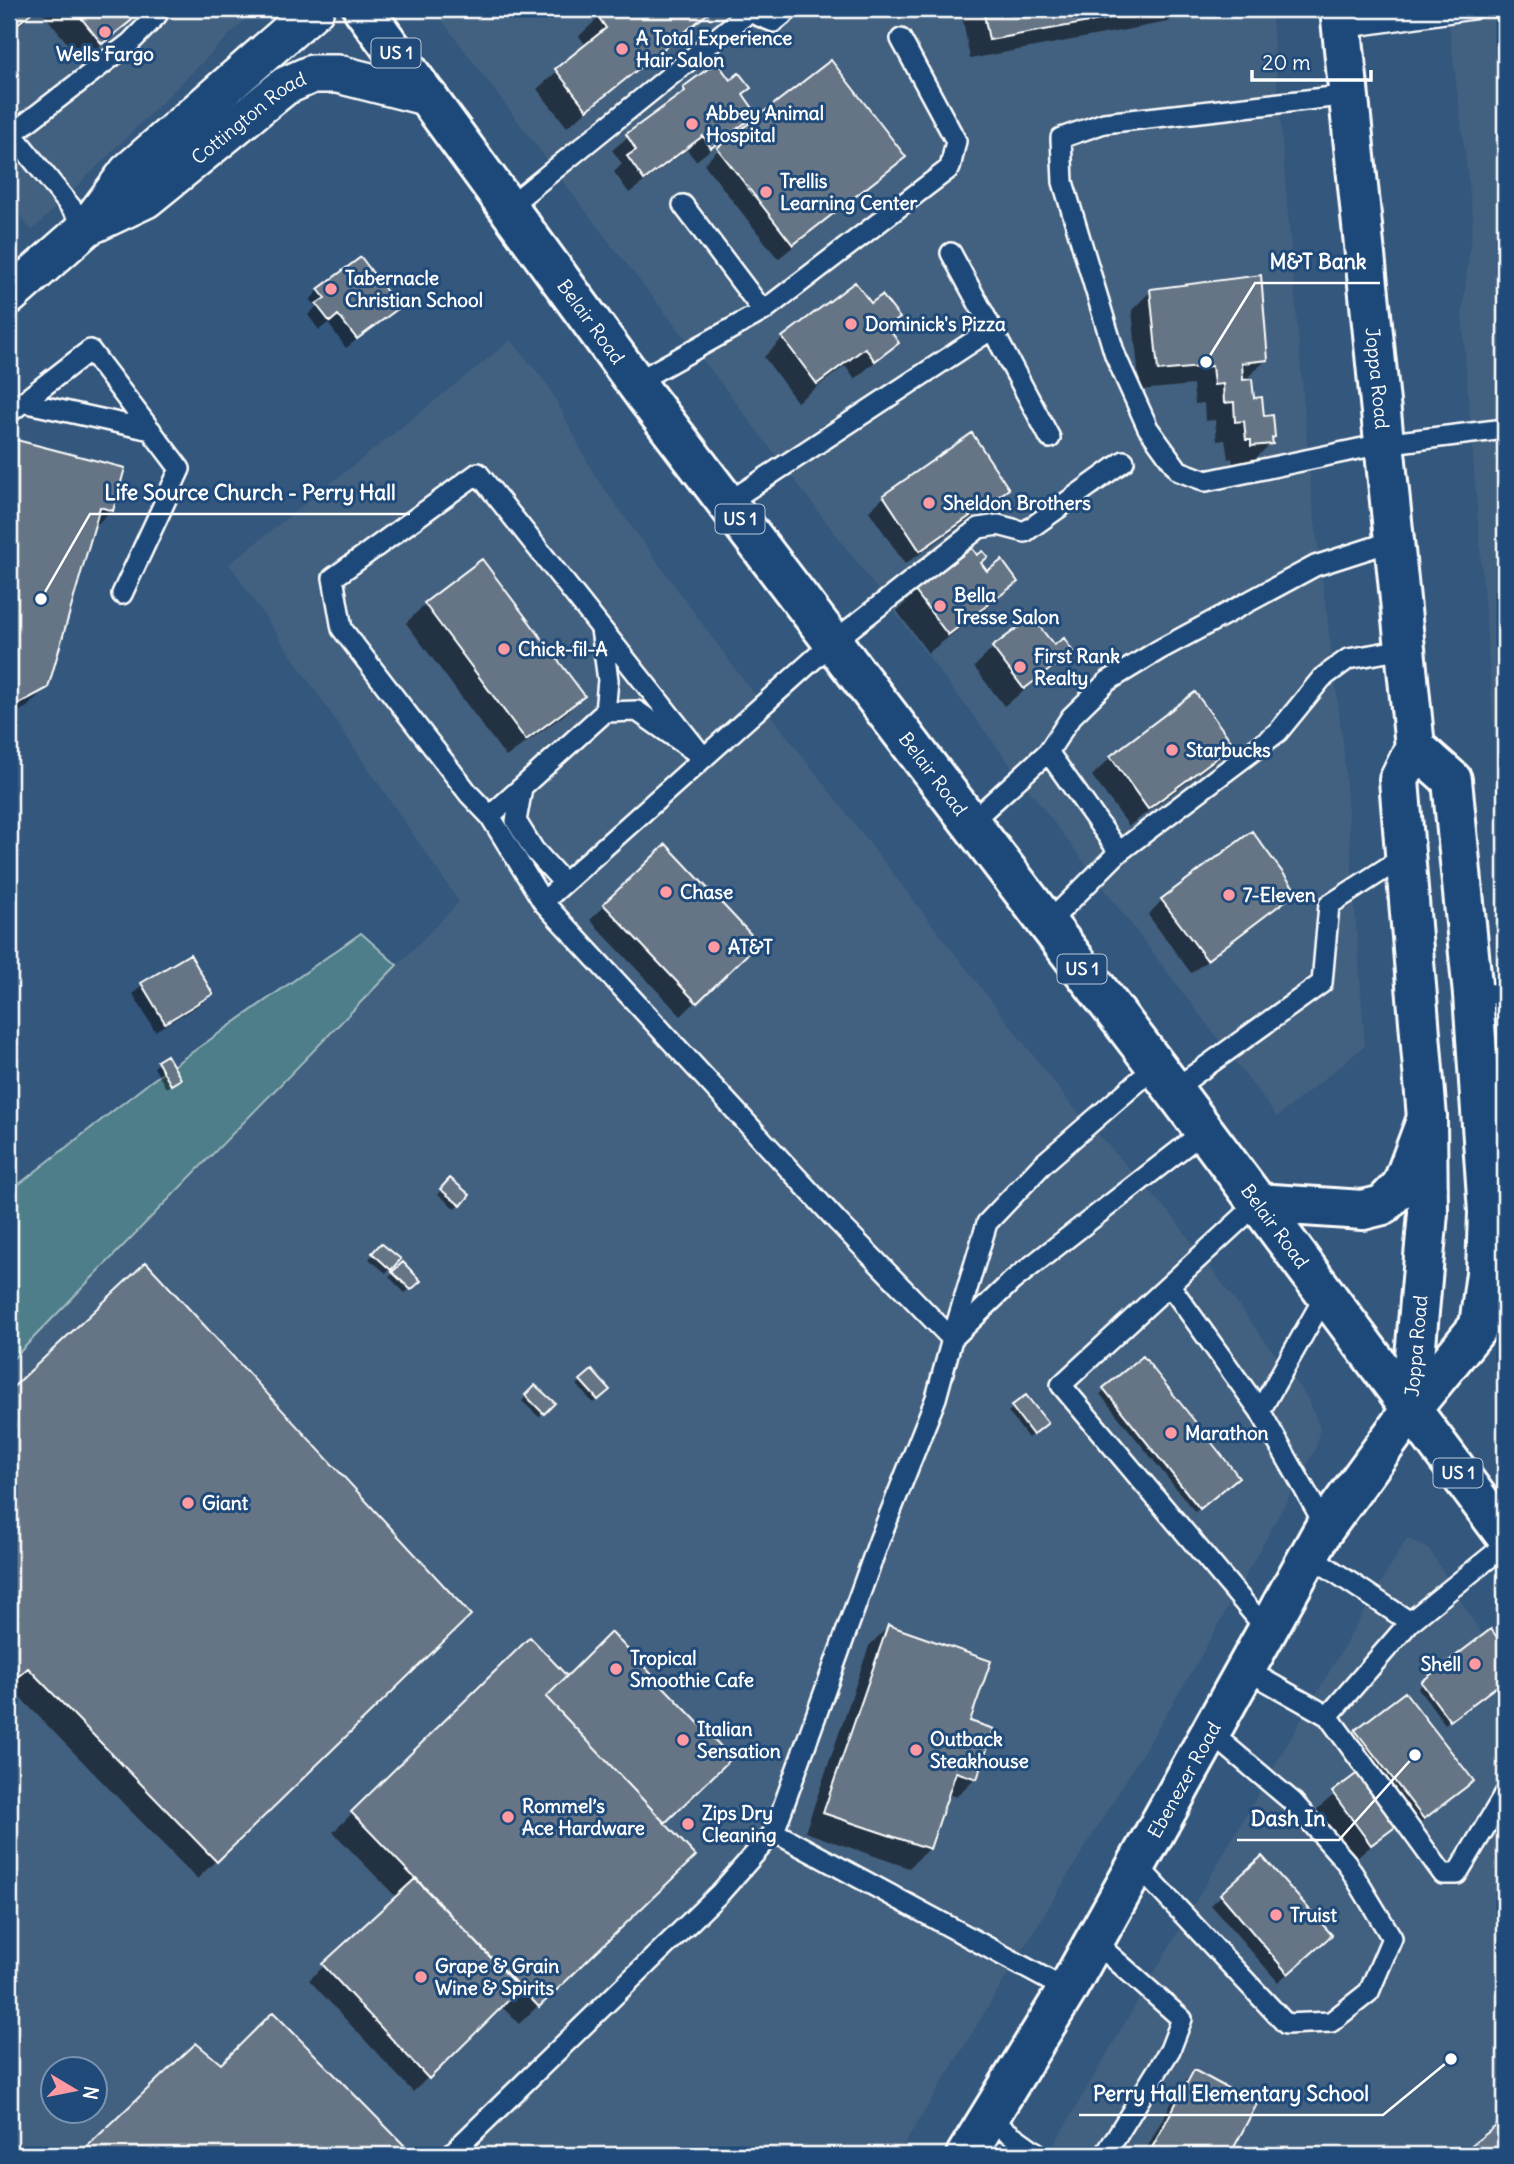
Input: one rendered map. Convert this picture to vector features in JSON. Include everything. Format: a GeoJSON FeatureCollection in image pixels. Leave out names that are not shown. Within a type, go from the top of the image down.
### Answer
{"type":"FeatureCollection","features":[{"type":"Feature","properties":{"kind":"main road","name":"Belair Road"},"geometry":{"type":"LineString","coordinates":[[363,9],[636,382],[1164,1078],[1505,1535]]}},
{"type":"Feature","properties":{"kind":"main road","name":"Joppa Road"},"geometry":{"type":"LineString","coordinates":[[1341,18],[1382,444],[1415,747],[1399,780],[1427,1118],[1428,1213],[1410,1411]]}},
{"type":"Feature","properties":{"kind":"main road","name":"Joppa Road"},"geometry":{"type":"LineString","coordinates":[[1410,1411],[1479,1326],[1486,1273],[1488,1212],[1489,994],[1452,780],[1415,747]]}},
{"type":"Feature","properties":{"kind":"main road"},"geometry":{"type":"LineString","coordinates":[[1258,1203],[1363,1210],[1383,1205],[1402,1185],[1427,1118]]}},
{"type":"Feature","properties":{"kind":"main road","name":"Ebenezer Road"},"geometry":{"type":"LineString","coordinates":[[966,2155],[1067,1990],[1317,1541],[1410,1411]]}},
{"type":"Feature","properties":{"kind":"street","name":"Cottington Road"},"geometry":{"type":"LineString","coordinates":[[9,296],[87,227],[128,172],[315,9]]}},
{"type":"Feature","properties":{"kind":"street","name":"Cottington Road"},"geometry":{"type":"LineString","coordinates":[[87,227],[146,199],[285,86],[312,74],[338,74],[429,97]]}},
{"type":"Feature","properties":{"kind":"lane"},"geometry":{"type":"LineString","coordinates":[[87,227],[10,132],[130,43],[157,15],[158,9]]}},
{"type":"Feature","properties":{"kind":"lane"},"geometry":{"type":"LineString","coordinates":[[508,207],[749,12],[774,22],[790,9]]}},
{"type":"Feature","properties":{"kind":"lane"},"geometry":{"type":"LineString","coordinates":[[1341,18],[1472,9]]}},
{"type":"Feature","properties":{"kind":"lane"},"geometry":{"type":"LineString","coordinates":[[636,382],[763,311],[950,168],[956,141],[901,39]]}},
{"type":"Feature","properties":{"kind":"lane"},"geometry":{"type":"LineString","coordinates":[[1350,95],[1104,123],[1061,138],[1063,182],[1115,355],[1147,428],[1179,471],[1206,481],[1382,444],[1505,429]]}},
{"type":"Feature","properties":{"kind":"lane"},"geometry":{"type":"LineString","coordinates":[[683,205],[763,311]]}},
{"type":"Feature","properties":{"kind":"lane"},"geometry":{"type":"LineString","coordinates":[[951,253],[1050,438]]}},
{"type":"Feature","properties":{"kind":"lane"},"geometry":{"type":"LineString","coordinates":[[727,503],[992,329]]}},
{"type":"Feature","properties":{"kind":"lane"},"geometry":{"type":"LineString","coordinates":[[16,407],[90,350],[180,469],[122,594]]}},
{"type":"Feature","properties":{"kind":"lane"},"geometry":{"type":"LineString","coordinates":[[16,407],[151,430]]}},
{"type":"Feature","properties":{"kind":"lane"},"geometry":{"type":"LineString","coordinates":[[543,902],[833,642],[979,528],[998,525],[1025,532],[1124,461]]}},
{"type":"Feature","properties":{"kind":"lane"},"geometry":{"type":"LineString","coordinates":[[704,758],[478,472],[333,578],[342,629],[469,794],[490,816],[543,902],[838,1222],[952,1339]]}},
{"type":"Feature","properties":{"kind":"lane"},"geometry":{"type":"LineString","coordinates":[[971,822],[1048,752],[1080,708],[1108,681],[1315,566],[1393,541]]}},
{"type":"Feature","properties":{"kind":"lane"},"geometry":{"type":"LineString","coordinates":[[601,629],[608,680],[605,712]]}},
{"type":"Feature","properties":{"kind":"lane"},"geometry":{"type":"LineString","coordinates":[[1047,924],[1119,852],[1278,732],[1322,678],[1348,659],[1404,649]]}},
{"type":"Feature","properties":{"kind":"lane"},"geometry":{"type":"LineString","coordinates":[[490,816],[605,712],[638,711],[704,758]]}},
{"type":"Feature","properties":{"kind":"lane"},"geometry":{"type":"LineString","coordinates":[[1048,752],[1119,852]]}},
{"type":"Feature","properties":{"kind":"lane"},"geometry":{"type":"LineString","coordinates":[[522,788],[516,821],[534,850],[564,883]]}},
{"type":"Feature","properties":{"kind":"lane"},"geometry":{"type":"LineString","coordinates":[[450,2155],[720,1893],[774,1832],[879,1542],[936,1398],[987,1223],[1043,1164],[1164,1078],[1322,983],[1329,905],[1405,856]]}},
{"type":"Feature","properties":{"kind":"lane"},"geometry":{"type":"LineString","coordinates":[[952,1339],[1012,1281],[1203,1132]]}},
{"type":"Feature","properties":{"kind":"lane"},"geometry":{"type":"LineString","coordinates":[[1258,1203],[1171,1287],[1061,1385],[1267,1630]]}},
{"type":"Feature","properties":{"kind":"lane"},"geometry":{"type":"LineString","coordinates":[[1171,1287],[1260,1411],[1317,1541],[1410,1622]]}},
{"type":"Feature","properties":{"kind":"lane"},"geometry":{"type":"LineString","coordinates":[[1260,1411],[1326,1294]]}},
{"type":"Feature","properties":{"kind":"lane"},"geometry":{"type":"LineString","coordinates":[[1328,1716],[1410,1622],[1505,1545]]}},
{"type":"Feature","properties":{"kind":"lane"},"geometry":{"type":"LineString","coordinates":[[1245,1669],[1328,1716],[1443,1874],[1457,1874],[1505,1794]]}},
{"type":"Feature","properties":{"kind":"lane"},"geometry":{"type":"LineString","coordinates":[[1136,1864],[1286,2024],[1331,2022],[1369,1992],[1392,1938],[1346,1862],[1293,1802],[1210,1732]]}},
{"type":"Feature","properties":{"kind":"lane"},"geometry":{"type":"LineString","coordinates":[[774,1832],[1067,1990]]}},
{"type":"Feature","properties":{"kind":"lane"},"geometry":{"type":"LineString","coordinates":[[1094,1941],[1182,2019],[1170,2050],[1105,2155]]}},
{"type":"Feature","properties":{"kind":"lane"},"geometry":{"type":"LineString","coordinates":[[988,2118],[1041,2155]]}},
{"type":"Feature","properties":{"kind":"shaded area"},"geometry":{"type":"Polygon","coordinates":[[[9,9],[256,9],[32,231],[9,202],[9,9]]]}},
{"type":"Feature","properties":{"kind":"shaded area"},"geometry":{"type":"Polygon","coordinates":[[[445,9],[1271,9],[1311,490],[1343,743],[1365,1046],[1277,1117],[714,374],[608,241],[437,14],[445,9]]]}},
{"type":"Feature","properties":{"kind":"shaded area"},"geometry":{"type":"Polygon","coordinates":[[[1447,9],[1505,9],[1505,870],[1462,316],[1473,219],[1447,9]]]}},
{"type":"Feature","properties":{"kind":"shaded area"},"geometry":{"type":"Polygon","coordinates":[[[511,340],[548,385],[595,476],[733,666],[1070,1103],[1174,1218],[1308,1399],[1320,1428],[1315,1450],[1196,1665],[898,2155],[9,2155],[9,1363],[459,902],[229,564],[511,340]]]}},
{"type":"Feature","properties":{"kind":"shaded area"},"geometry":{"type":"Polygon","coordinates":[[[1407,1538],[1429,1549],[1505,1672],[1505,2155],[1048,2155],[1407,1538]]]}},
{"type":"Feature","properties":{"kind":"green space"},"geometry":{"type":"Polygon","coordinates":[[[361,933],[397,965],[9,1363],[9,1192],[150,1082],[361,933]]]}},
{"type":"Feature","properties":{"kind":"building","name":"Wells Fargo"},"geometry":{"type":"Polygon","coordinates":[[[9,9],[36,9],[9,31],[9,9]]]}},
{"type":"Feature","properties":{"kind":"building","name":"Wells Fargo"},"geometry":{"type":"Polygon","coordinates":[[[74,9],[123,9],[132,20],[102,44],[74,9]]]}},
{"type":"Feature","properties":{"kind":"building","name":"A Total Experience Hair Salon"},"geometry":{"type":"Polygon","coordinates":[[[605,9],[711,11],[587,110],[555,69],[606,28],[597,15],[605,9]]]}},
{"type":"Feature","properties":{"kind":"building"},"geometry":{"type":"Polygon","coordinates":[[[983,9],[1162,9],[989,40],[983,9]]]}},
{"type":"Feature","properties":{"kind":"building"},"geometry":{"type":"Polygon","coordinates":[[[831,60],[906,157],[793,245],[717,148],[831,60]]]}},
{"type":"Feature","properties":{"kind":"building","name":"Abbey Animal Hospital"},"geometry":{"type":"Polygon","coordinates":[[[717,62],[730,80],[739,73],[751,88],[743,94],[757,114],[711,148],[703,136],[644,180],[627,156],[636,150],[626,134],[685,91],[683,87],[717,62]]]}},
{"type":"Feature","properties":{"kind":"building"},"geometry":{"type":"Polygon","coordinates":[[[361,257],[399,308],[357,339],[338,315],[330,322],[316,304],[325,298],[318,289],[361,257]]]}},
{"type":"Feature","properties":{"kind":"building"},"geometry":{"type":"Polygon","coordinates":[[[1261,275],[1268,360],[1242,363],[1243,380],[1252,379],[1254,398],[1262,397],[1264,416],[1273,415],[1275,437],[1272,438],[1273,444],[1251,446],[1251,440],[1246,440],[1244,421],[1235,422],[1234,402],[1224,403],[1223,384],[1214,385],[1212,366],[1158,371],[1150,289],[1261,275]]]}},
{"type":"Feature","properties":{"kind":"building"},"geometry":{"type":"Polygon","coordinates":[[[855,282],[871,303],[882,295],[900,318],[888,327],[899,343],[875,361],[865,348],[817,384],[782,337],[855,282]]]}},
{"type":"Feature","properties":{"kind":"building"},"geometry":{"type":"Polygon","coordinates":[[[972,433],[1009,489],[920,551],[883,495],[972,433]]]}},
{"type":"Feature","properties":{"kind":"building"},"geometry":{"type":"Polygon","coordinates":[[[9,438],[125,468],[113,511],[100,507],[48,688],[9,709],[9,438]]]}},
{"type":"Feature","properties":{"kind":"building"},"geometry":{"type":"Polygon","coordinates":[[[972,548],[977,555],[983,551],[988,557],[981,563],[987,571],[1002,560],[1018,582],[948,635],[915,591],[972,548]]]}},
{"type":"Feature","properties":{"kind":"building","name":"Chick-fil-A"},"geometry":{"type":"Polygon","coordinates":[[[482,559],[585,696],[526,740],[424,603],[482,559]]]}},
{"type":"Feature","properties":{"kind":"building"},"geometry":{"type":"Polygon","coordinates":[[[1032,617],[1054,645],[1064,638],[1073,652],[1024,689],[992,647],[1032,617]]]}},
{"type":"Feature","properties":{"kind":"building","name":"Starbucks"},"geometry":{"type":"Polygon","coordinates":[[[1195,692],[1234,745],[1148,809],[1110,756],[1195,692]]]}},
{"type":"Feature","properties":{"kind":"building","name":"7-Eleven"},"geometry":{"type":"Polygon","coordinates":[[[1252,831],[1297,892],[1207,960],[1161,899],[1252,831]]]}},
{"type":"Feature","properties":{"kind":"building"},"geometry":{"type":"Polygon","coordinates":[[[666,844],[759,943],[697,1003],[603,904],[666,844]]]}},
{"type":"Feature","properties":{"kind":"building"},"geometry":{"type":"Polygon","coordinates":[[[190,954],[213,994],[165,1023],[141,983],[190,954]]]}},
{"type":"Feature","properties":{"kind":"building"},"geometry":{"type":"Polygon","coordinates":[[[167,1055],[181,1079],[171,1085],[157,1061],[167,1055]]]}},
{"type":"Feature","properties":{"kind":"building"},"geometry":{"type":"Polygon","coordinates":[[[450,1178],[470,1195],[461,1206],[440,1189],[450,1178]]]}},
{"type":"Feature","properties":{"kind":"building"},"geometry":{"type":"Polygon","coordinates":[[[381,1243],[401,1259],[391,1270],[372,1253],[381,1243]]]}},
{"type":"Feature","properties":{"kind":"building","name":"Giant"},"geometry":{"type":"Polygon","coordinates":[[[146,1262],[471,1615],[217,1862],[28,1668],[9,1685],[9,1391],[146,1262]]]}},
{"type":"Feature","properties":{"kind":"building"},"geometry":{"type":"Polygon","coordinates":[[[403,1262],[421,1281],[411,1290],[392,1272],[403,1262]]]}},
{"type":"Feature","properties":{"kind":"building","name":"Marathon"},"geometry":{"type":"Polygon","coordinates":[[[1143,1356],[1239,1477],[1200,1509],[1103,1388],[1143,1356]]]}},
{"type":"Feature","properties":{"kind":"building"},"geometry":{"type":"Polygon","coordinates":[[[592,1370],[610,1390],[598,1400],[580,1380],[592,1370]]]}},
{"type":"Feature","properties":{"kind":"building"},"geometry":{"type":"Polygon","coordinates":[[[535,1385],[555,1403],[544,1414],[525,1395],[535,1385]]]}},
{"type":"Feature","properties":{"kind":"building"},"geometry":{"type":"Polygon","coordinates":[[[1026,1395],[1048,1423],[1033,1435],[1011,1406],[1026,1395]]]}},
{"type":"Feature","properties":{"kind":"building","name":"Outback Steakhouse"},"geometry":{"type":"Polygon","coordinates":[[[888,1625],[991,1661],[970,1721],[994,1729],[977,1779],[956,1772],[930,1849],[823,1813],[888,1625]]]}},
{"type":"Feature","properties":{"kind":"building","name":"Shell"},"geometry":{"type":"Polygon","coordinates":[[[1491,1629],[1505,1648],[1505,1680],[1450,1721],[1421,1682],[1491,1629]]]}},
{"type":"Feature","properties":{"kind":"building"},"geometry":{"type":"Polygon","coordinates":[[[611,1632],[732,1758],[665,1823],[546,1697],[611,1632]]]}},
{"type":"Feature","properties":{"kind":"building","name":"Rommel’s Ace Hardware"},"geometry":{"type":"Polygon","coordinates":[[[530,1637],[567,1676],[546,1697],[696,1856],[539,2007],[351,1812],[530,1637]]]}},
{"type":"Feature","properties":{"kind":"building"},"geometry":{"type":"Polygon","coordinates":[[[1405,1692],[1474,1781],[1424,1819],[1355,1730],[1405,1692]]]}},
{"type":"Feature","properties":{"kind":"building"},"geometry":{"type":"Polygon","coordinates":[[[1359,1772],[1398,1825],[1371,1845],[1332,1792],[1359,1772]]]}},
{"type":"Feature","properties":{"kind":"building","name":"Truist"},"geometry":{"type":"Polygon","coordinates":[[[1262,1856],[1332,1935],[1288,1974],[1220,1894],[1262,1856]]]}},
{"type":"Feature","properties":{"kind":"building","name":"Grape & Grain Wine & Spirits"},"geometry":{"type":"Polygon","coordinates":[[[416,1878],[520,1989],[429,2079],[322,1964],[416,1878]]]}},
{"type":"Feature","properties":{"kind":"building"},"geometry":{"type":"Polygon","coordinates":[[[273,2012],[404,2145],[393,2155],[78,2155],[196,2043],[221,2064],[273,2012]]]}},
{"type":"Feature","properties":{"kind":"building"},"geometry":{"type":"Polygon","coordinates":[[[1194,2070],[1257,2104],[1230,2155],[1148,2155],[1194,2070]]]}},
{"type":"Feature","properties":{"kind":"building"},"geometry":{"type":"Polygon","coordinates":[[[1505,2119],[1505,2155],[1459,2155],[1505,2119]]]}},
{"type":"Feature","properties":{"kind":"place","name":"Wells Fargo"},"geometry":{"type":"Point","coordinates":[105,32]}},
{"type":"Feature","properties":{"kind":"place","name":"A Total Experience Hair Salon"},"geometry":{"type":"Point","coordinates":[622,49]}},
{"type":"Feature","properties":{"kind":"place","name":"Abbey Animal Hospital"},"geometry":{"type":"Point","coordinates":[692,124]}},
{"type":"Feature","properties":{"kind":"place","name":"Trellis Learning Center"},"geometry":{"type":"Point","coordinates":[766,192]}},
{"type":"Feature","properties":{"kind":"place","name":"Tabernacle Christian School"},"geometry":{"type":"Point","coordinates":[331,289]}},
{"type":"Feature","properties":{"kind":"place","name":"Dominick's Pizza"},"geometry":{"type":"Point","coordinates":[851,324]}},
{"type":"Feature","properties":{"kind":"place","name":"M&T Bank"},"geometry":{"type":"Point","coordinates":[1206,362]}},
{"type":"Feature","properties":{"kind":"place","name":"Sheldon Brothers"},"geometry":{"type":"Point","coordinates":[929,503]}},
{"type":"Feature","properties":{"kind":"place","name":"Life Source Church - Perry Hall"},"geometry":{"type":"Point","coordinates":[41,599]}},
{"type":"Feature","properties":{"kind":"place","name":"Bella Tresse Salon"},"geometry":{"type":"Point","coordinates":[940,606]}},
{"type":"Feature","properties":{"kind":"place","name":"Chick-fil-A"},"geometry":{"type":"Point","coordinates":[504,649]}},
{"type":"Feature","properties":{"kind":"place","name":"First Rank Realty"},"geometry":{"type":"Point","coordinates":[1020,667]}},
{"type":"Feature","properties":{"kind":"place","name":"Starbucks"},"geometry":{"type":"Point","coordinates":[1172,750]}},
{"type":"Feature","properties":{"kind":"place","name":"Chase"},"geometry":{"type":"Point","coordinates":[666,892]}},
{"type":"Feature","properties":{"kind":"place","name":"7-Eleven"},"geometry":{"type":"Point","coordinates":[1229,895]}},
{"type":"Feature","properties":{"kind":"place","name":"AT&T"},"geometry":{"type":"Point","coordinates":[714,947]}},
{"type":"Feature","properties":{"kind":"place","name":"Marathon"},"geometry":{"type":"Point","coordinates":[1171,1433]}},
{"type":"Feature","properties":{"kind":"place","name":"Giant"},"geometry":{"type":"Point","coordinates":[188,1503]}},
{"type":"Feature","properties":{"kind":"place","name":"Shell"},"geometry":{"type":"Point","coordinates":[1475,1664]}},
{"type":"Feature","properties":{"kind":"place","name":"Tropical Smoothie Cafe"},"geometry":{"type":"Point","coordinates":[616,1669]}},
{"type":"Feature","properties":{"kind":"place","name":"Italian Sensation"},"geometry":{"type":"Point","coordinates":[683,1740]}},
{"type":"Feature","properties":{"kind":"place","name":"Outback Steakhouse"},"geometry":{"type":"Point","coordinates":[916,1750]}},
{"type":"Feature","properties":{"kind":"place","name":"Dash In"},"geometry":{"type":"Point","coordinates":[1415,1755]}},
{"type":"Feature","properties":{"kind":"place","name":"Rommel’s Ace Hardware"},"geometry":{"type":"Point","coordinates":[508,1817]}},
{"type":"Feature","properties":{"kind":"place","name":"Zips Dry Cleaning"},"geometry":{"type":"Point","coordinates":[688,1824]}},
{"type":"Feature","properties":{"kind":"place","name":"Truist"},"geometry":{"type":"Point","coordinates":[1276,1915]}},
{"type":"Feature","properties":{"kind":"place","name":"Grape & Grain Wine & Spirits"},"geometry":{"type":"Point","coordinates":[421,1977]}},
{"type":"Feature","properties":{"kind":"place","name":"Perry Hall Elementary School"},"geometry":{"type":"Point","coordinates":[1451,2059]}}]}
